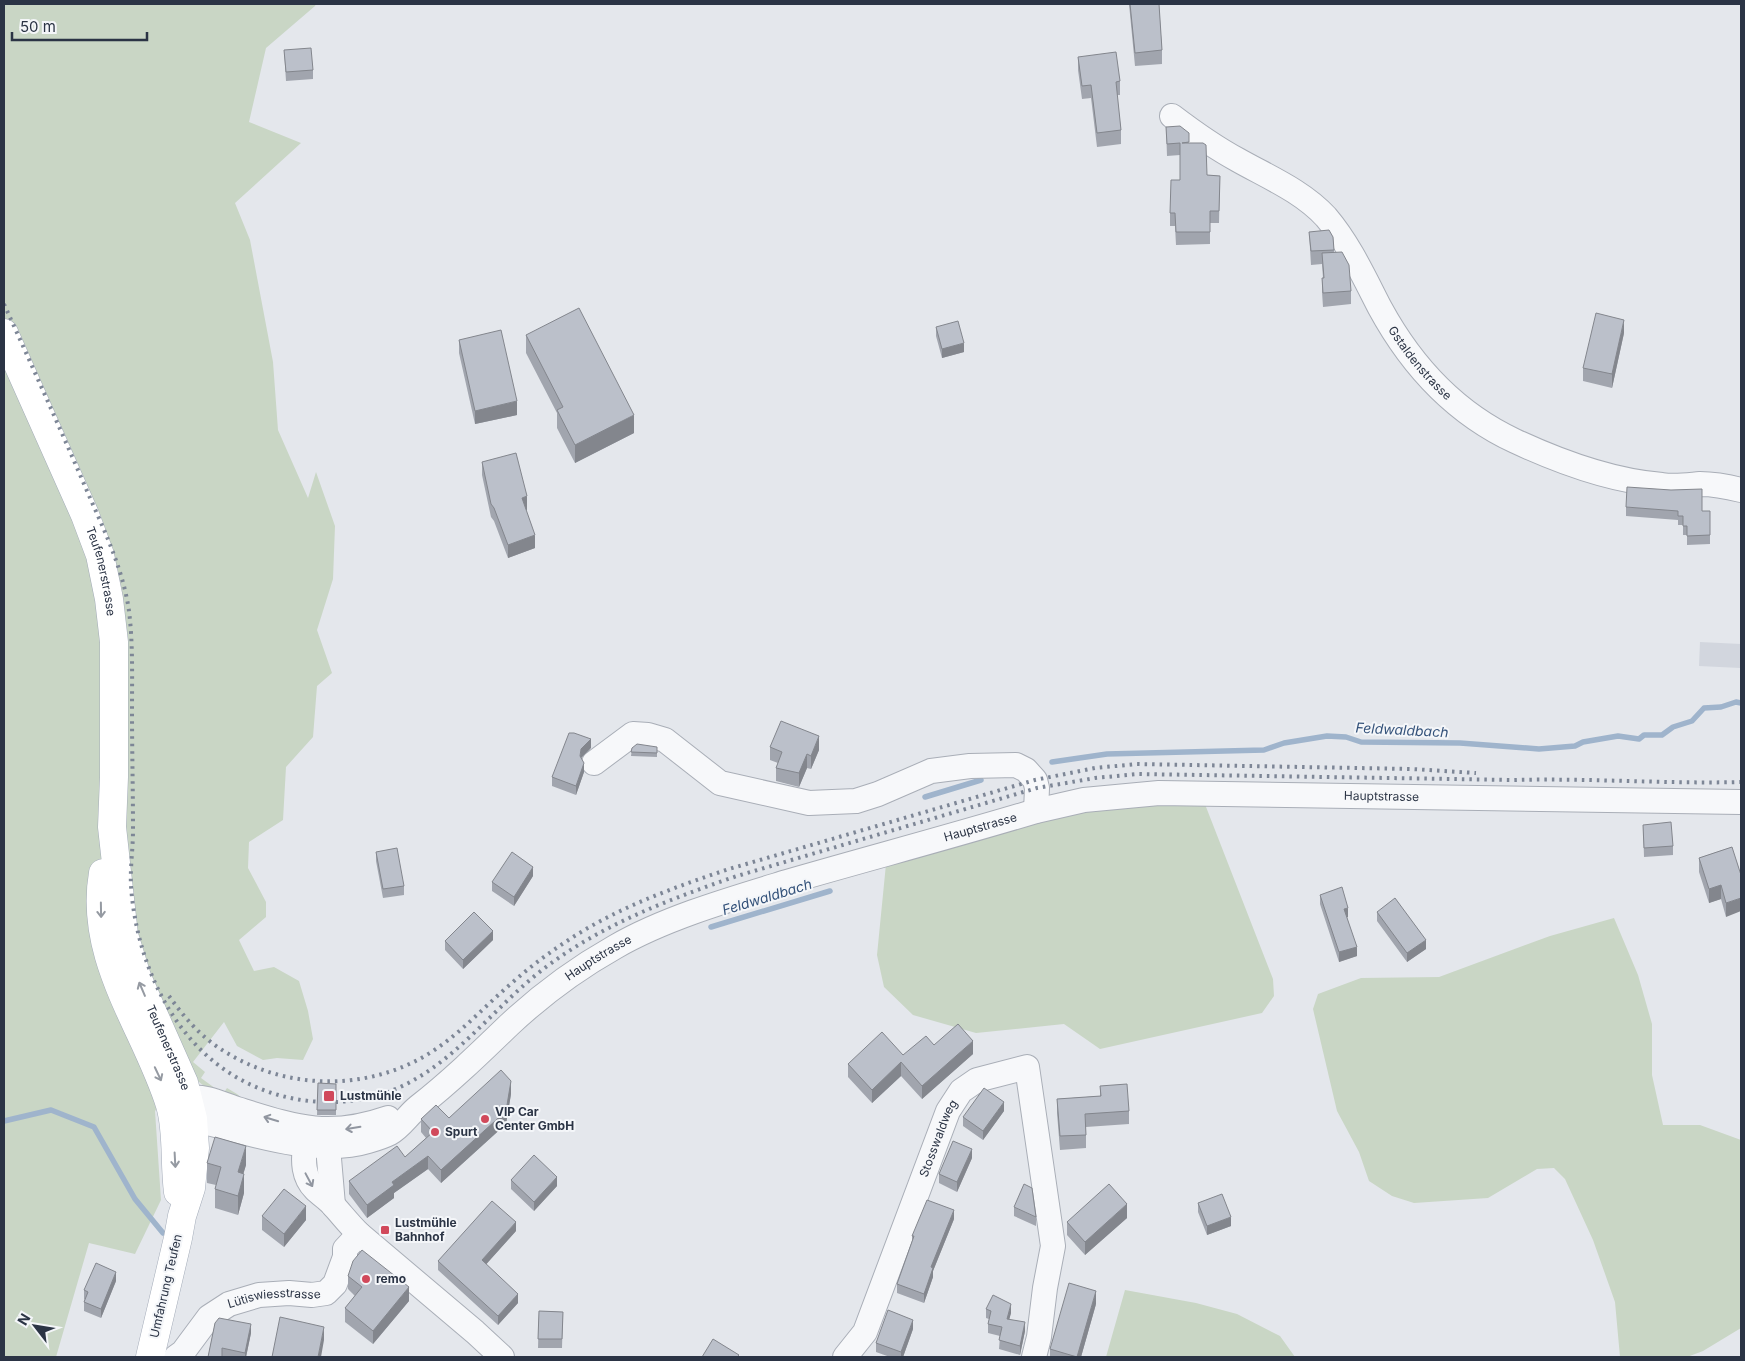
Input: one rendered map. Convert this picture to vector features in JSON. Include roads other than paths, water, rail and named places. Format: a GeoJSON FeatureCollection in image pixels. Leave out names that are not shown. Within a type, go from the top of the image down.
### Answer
{"type":"FeatureCollection","features":[{"type":"Feature","properties":{"kind":"main road","name":"Teufenerstrasse"},"geometry":{"type":"LineString","coordinates":[[4,333],[85,515],[100,555],[109,599],[114,642],[112,827],[102,876],[101,919],[104,937],[119,988],[162,1082],[184,1110]]}},
{"type":"Feature","properties":{"kind":"main road","name":"Umfahrung Teufen"},"geometry":{"type":"LineString","coordinates":[[150,1357],[182,1216],[176,1180],[184,1110]]}},
{"type":"Feature","properties":{"kind":"street","name":"Gstaldenstrasse"},"geometry":{"type":"LineString","coordinates":[[1172,116],[1203,140],[1279,181],[1316,207],[1325,216],[1347,246],[1404,348],[1438,388],[1470,415],[1514,441],[1565,462],[1605,474],[1664,486],[1703,484],[1741,490]]}},
{"type":"Feature","properties":{"kind":"street"},"geometry":{"type":"LineString","coordinates":[[594,763],[633,734],[648,734],[665,740],[720,783],[809,803],[856,801],[878,794],[931,771],[970,766],[1016,765],[1026,770],[1035,780],[1038,788],[1036,811]]}},
{"type":"Feature","properties":{"kind":"street","name":"Hauptstrasse"},"geometry":{"type":"LineString","coordinates":[[317,1141],[356,1144],[390,1133],[566,977],[632,937],[688,914],[752,893],[1036,811],[1084,800],[1159,793],[1741,802]]}},
{"type":"Feature","properties":{"kind":"street","name":"Stosswaldweg"},"geometry":{"type":"LineString","coordinates":[[845,1357],[865,1332],[948,1111],[961,1091],[977,1080],[1027,1066],[1053,1246],[1044,1288],[1039,1337],[1034,1357]]}},
{"type":"Feature","properties":{"kind":"street"},"geometry":{"type":"LineString","coordinates":[[184,1110],[317,1141],[303,1162],[308,1180],[314,1188],[333,1205],[359,1234],[502,1357]]}},
{"type":"Feature","properties":{"kind":"street","name":"Lütiswiesstrasse"},"geometry":{"type":"LineString","coordinates":[[176,1357],[183,1352],[209,1318],[229,1304],[259,1295],[289,1293],[312,1295],[326,1293],[335,1284],[342,1265],[345,1249],[359,1234]]}},
{"type":"Feature","properties":{"kind":"waterway","name":"Feldwaldbach"},"geometry":{"type":"LineString","coordinates":[[1052,762],[1107,754],[1264,750],[1284,743],[1327,736],[1346,737],[1361,742],[1460,743],[1539,749],[1575,746],[1583,742],[1618,736],[1639,739],[1644,735],[1662,735],[1673,727],[1692,721],[1704,708],[1721,707],[1736,702],[1741,703]]}},
{"type":"Feature","properties":{"kind":"waterway","name":"Feldwaldbach"},"geometry":{"type":"LineString","coordinates":[[925,797],[981,780]]}},
{"type":"Feature","properties":{"kind":"waterway","name":"Feldwaldbach"},"geometry":{"type":"LineString","coordinates":[[711,927],[830,891]]}},
{"type":"Feature","properties":{"kind":"waterway","name":"Feldwaldbach"},"geometry":{"type":"LineString","coordinates":[[4,1121],[51,1110],[94,1127],[135,1199],[163,1233]]}},
{"type":"Feature","properties":{"kind":"railway"},"geometry":{"type":"LineString","coordinates":[[4,304],[106,535],[118,565],[126,595],[129,611],[132,660],[133,830],[131,886],[140,942],[149,969],[161,995],[176,1019],[193,1042],[213,1061],[253,1086],[288,1097],[306,1101],[343,1102],[379,1095],[404,1085],[427,1072],[448,1056],[546,967],[590,938],[614,925],[662,904],[737,876],[1037,788],[1095,778],[1138,774],[1741,782]]}},
{"type":"Feature","properties":{"kind":"railway"},"geometry":{"type":"LineString","coordinates":[[169,996],[200,1033],[237,1059],[265,1071],[294,1078],[323,1081],[352,1080],[381,1074],[410,1064],[436,1049],[456,1034],[503,990],[541,959],[589,928],[628,908],[729,869],[1035,780],[1095,768],[1137,764],[1412,769],[1476,773]]}},
{"type":"Feature","properties":{"kind":"place","name":"Lustmühle"},"geometry":{"type":"Point","coordinates":[329,1096]}},
{"type":"Feature","properties":{"kind":"place","name":"VIP Car Center GmbH"},"geometry":{"type":"Point","coordinates":[485,1119]}},
{"type":"Feature","properties":{"kind":"place","name":"Spurt"},"geometry":{"type":"Point","coordinates":[435,1132]}},
{"type":"Feature","properties":{"kind":"place","name":"Lustmühle Bahnhof"},"geometry":{"type":"Point","coordinates":[385,1230]}},
{"type":"Feature","properties":{"kind":"place","name":"remo"},"geometry":{"type":"Point","coordinates":[366,1279]}}]}
